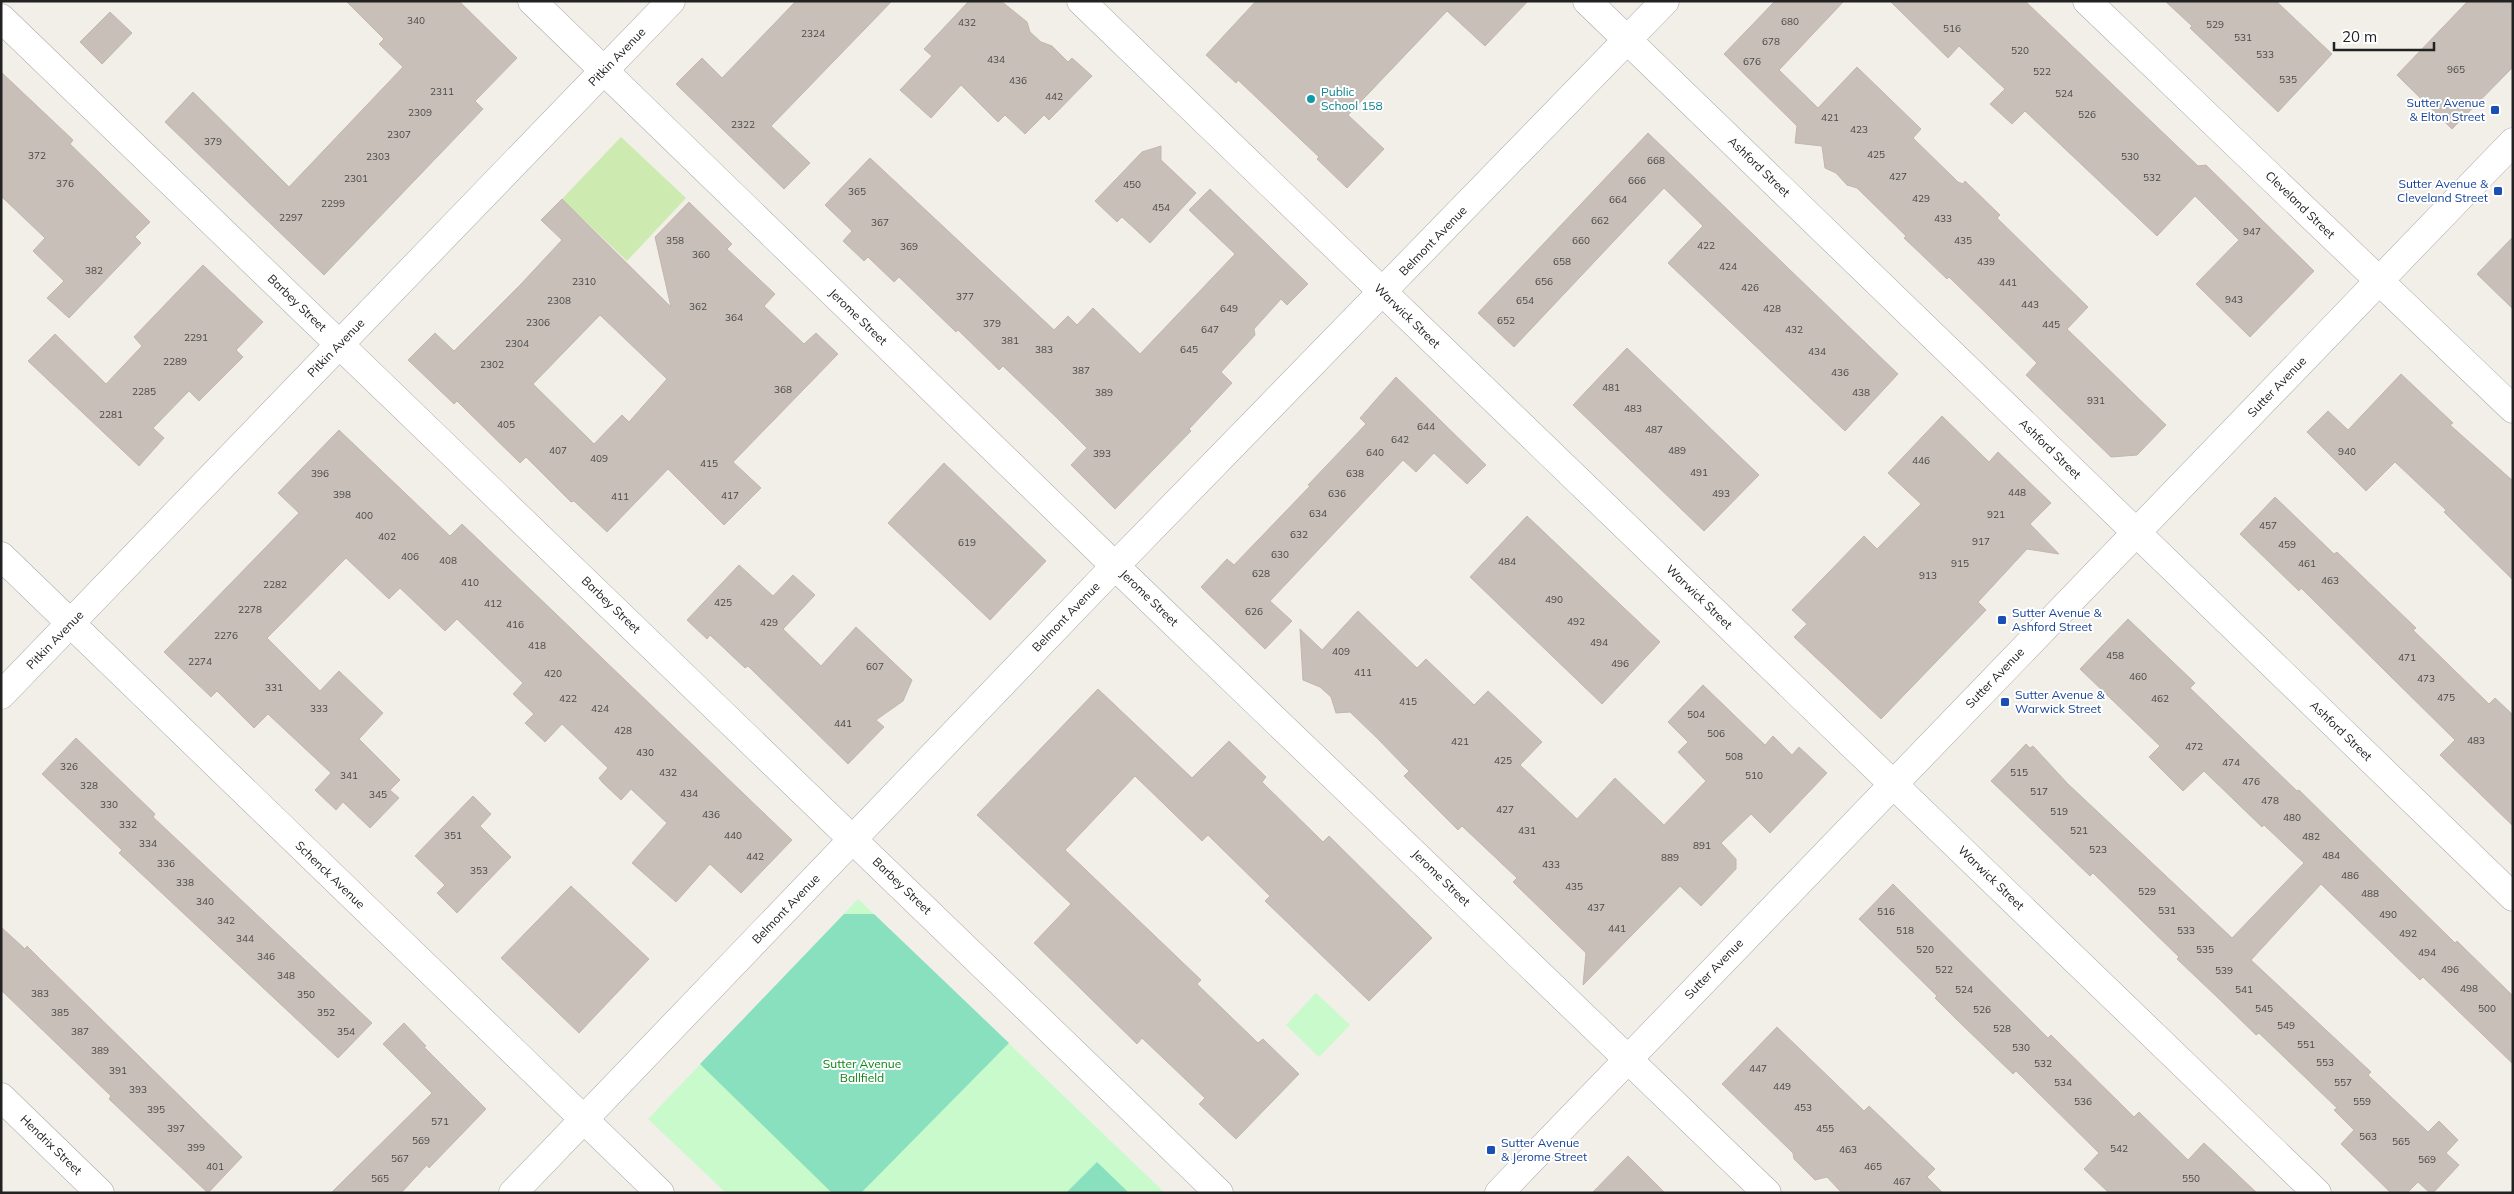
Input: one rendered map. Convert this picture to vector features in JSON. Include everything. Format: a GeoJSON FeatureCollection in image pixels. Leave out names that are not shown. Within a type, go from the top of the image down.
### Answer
{"type":"FeatureCollection","features":[{"type":"Feature","properties":{"kind":"street","name":"Jerome Street"},"geometry":{"type":"LineString","coordinates":[[532,1],[1115,566],[1767,1193]]}},
{"type":"Feature","properties":{"kind":"street","name":"Pitkin Avenue"},"geometry":{"type":"LineString","coordinates":[[1,695],[670,1]]}},
{"type":"Feature","properties":{"kind":"street","name":"Warwick Street"},"geometry":{"type":"LineString","coordinates":[[1081,1],[2317,1193]]}},
{"type":"Feature","properties":{"kind":"street","name":"Ashford Street"},"geometry":{"type":"LineString","coordinates":[[1587,1],[2513,897]]}},
{"type":"Feature","properties":{"kind":"street","name":"Belmont Avenue"},"geometry":{"type":"LineString","coordinates":[[513,1193],[1115,566],[1383,293],[1665,1]]}},
{"type":"Feature","properties":{"kind":"street","name":"Cleveland Street"},"geometry":{"type":"LineString","coordinates":[[2087,1],[2513,409]]}},
{"type":"Feature","properties":{"kind":"street","name":"Barbey Street"},"geometry":{"type":"LineString","coordinates":[[1,18],[1219,1193]]}},
{"type":"Feature","properties":{"kind":"street","name":"Sutter Avenue"},"geometry":{"type":"LineString","coordinates":[[1499,1193],[2513,142]]}},
{"type":"Feature","properties":{"kind":"street","name":"Schenck Avenue"},"geometry":{"type":"LineString","coordinates":[[1,556],[660,1193]]}},
{"type":"Feature","properties":{"kind":"street","name":"Hendrix Street"},"geometry":{"type":"LineString","coordinates":[[1,1097],[100,1193]]}},
{"type":"Feature","properties":{"kind":"green space"},"geometry":{"type":"Polygon","coordinates":[[[621,137],[686,198],[627,261],[562,199],[621,137]]]}},
{"type":"Feature","properties":{"kind":"green space","name":"Sutter Avenue Ballfield"},"geometry":{"type":"Polygon","coordinates":[[[858,899],[1165,1193],[726,1193],[648,1119],[858,899]]]}},
{"type":"Feature","properties":{"kind":"green space"},"geometry":{"type":"Polygon","coordinates":[[[844,914],[874,914],[1009,1043],[861,1193],[832,1193],[700,1064],[844,914]]]}},
{"type":"Feature","properties":{"kind":"green space"},"geometry":{"type":"Polygon","coordinates":[[[1316,993],[1350,1025],[1319,1057],[1286,1025],[1316,993]]]}},
{"type":"Feature","properties":{"kind":"green space"},"geometry":{"type":"Polygon","coordinates":[[[1097,1162],[1129,1193],[1066,1193],[1097,1162]]]}},
{"type":"Feature","properties":{"kind":"building"},"geometry":{"type":"Polygon","coordinates":[[[346,1],[459,1],[517,58],[475,101],[483,109],[324,275],[165,122],[193,92],[289,187],[403,67],[379,44],[384,39],[346,1]]]}},
{"type":"Feature","properties":{"kind":"building"},"geometry":{"type":"Polygon","coordinates":[[[796,1],[892,1],[771,126],[810,163],[784,189],[676,84],[702,58],[722,78],[796,1]]]}},
{"type":"Feature","properties":{"kind":"building"},"geometry":{"type":"Polygon","coordinates":[[[969,1],[1001,1],[1027,22],[1030,32],[1041,42],[1052,46],[1068,62],[1072,58],[1092,76],[1049,120],[1044,115],[1025,134],[1005,115],[998,122],[961,85],[931,118],[900,90],[932,56],[924,49],[969,1]]]}},
{"type":"Feature","properties":{"kind":"building","name":"Public School 158"},"geometry":{"type":"Polygon","coordinates":[[[1256,1],[1528,1],[1485,46],[1447,11],[1348,115],[1384,149],[1347,188],[1317,159],[1319,157],[1238,80],[1236,83],[1206,55],[1256,1]]]}},
{"type":"Feature","properties":{"kind":"building"},"geometry":{"type":"Polygon","coordinates":[[[1775,1],[1844,1],[1779,70],[1818,108],[1857,67],[1921,129],[1913,138],[1958,182],[1963,184],[1965,181],[2000,215],[1997,218],[2088,307],[2067,329],[2166,425],[2137,455],[2111,457],[2026,375],[2037,363],[1949,277],[1947,279],[1904,238],[1906,236],[1857,188],[1847,185],[1836,173],[1825,168],[1822,146],[1795,143],[1797,126],[1724,54],[1775,1]]]}},
{"type":"Feature","properties":{"kind":"building"},"geometry":{"type":"Polygon","coordinates":[[[1890,1],[2025,1],[2198,166],[2206,165],[2314,271],[2250,337],[2196,284],[2239,240],[2195,196],[2157,236],[2025,111],[2012,124],[1990,104],[2005,89],[1959,46],[1948,58],[1890,1]]]}},
{"type":"Feature","properties":{"kind":"building"},"geometry":{"type":"Polygon","coordinates":[[[2165,1],[2276,1],[2332,54],[2278,112],[2190,28],[2192,26],[2165,1]]]}},
{"type":"Feature","properties":{"kind":"building"},"geometry":{"type":"Polygon","coordinates":[[[2468,1],[2513,1],[2513,67],[2452,129],[2397,75],[2468,1]]]}},
{"type":"Feature","properties":{"kind":"building"},"geometry":{"type":"Polygon","coordinates":[[[110,12],[132,33],[102,64],[80,42],[110,12]]]}},
{"type":"Feature","properties":{"kind":"building"},"geometry":{"type":"Polygon","coordinates":[[[1,72],[73,140],[70,144],[150,222],[135,237],[141,243],[69,318],[47,298],[64,281],[33,251],[45,238],[1,196],[1,72]]]}},
{"type":"Feature","properties":{"kind":"building"},"geometry":{"type":"Polygon","coordinates":[[[1648,133],[1898,374],[1845,431],[1668,263],[1703,226],[1664,188],[1514,347],[1478,313],[1648,133]]]}},
{"type":"Feature","properties":{"kind":"building"},"geometry":{"type":"Polygon","coordinates":[[[1161,146],[1161,160],[1196,193],[1150,243],[1122,217],[1117,222],[1095,201],[1142,152],[1161,146]]]}},
{"type":"Feature","properties":{"kind":"building"},"geometry":{"type":"Polygon","coordinates":[[[870,158],[1054,330],[1068,316],[1077,325],[1093,308],[1140,354],[1235,254],[1189,210],[1210,189],[1308,284],[1287,305],[1281,299],[1254,329],[1255,335],[1221,372],[1232,383],[1189,429],[1191,431],[1115,509],[1071,465],[1087,448],[1057,418],[1003,366],[999,370],[958,330],[956,332],[899,277],[894,282],[868,257],[864,261],[843,241],[852,231],[825,205],[870,158]]]}},
{"type":"Feature","properties":{"kind":"building"},"geometry":{"type":"Polygon","coordinates":[[[562,199],[671,307],[655,237],[689,202],[732,244],[727,249],[775,294],[764,306],[804,344],[816,333],[838,354],[733,462],[761,488],[724,525],[668,469],[607,532],[574,501],[571,502],[526,457],[520,463],[457,401],[454,404],[408,360],[435,333],[454,351],[521,284],[562,240],[541,220],[562,199]],[[600,315],[533,384],[594,444],[622,415],[629,422],[667,379],[600,315]]]}},
{"type":"Feature","properties":{"kind":"building"},"geometry":{"type":"Polygon","coordinates":[[[2513,237],[2513,309],[2477,274],[2513,237]]]}},
{"type":"Feature","properties":{"kind":"building"},"geometry":{"type":"Polygon","coordinates":[[[203,265],[263,322],[236,350],[243,357],[199,401],[189,391],[153,428],[164,438],[139,466],[28,361],[55,334],[106,384],[142,346],[134,337],[203,265]]]}},
{"type":"Feature","properties":{"kind":"building"},"geometry":{"type":"Polygon","coordinates":[[[1627,348],[1759,475],[1704,531],[1573,405],[1627,348]]]}},
{"type":"Feature","properties":{"kind":"building"},"geometry":{"type":"Polygon","coordinates":[[[2401,374],[2453,423],[2450,425],[2513,481],[2513,580],[2444,512],[2446,510],[2395,462],[2366,491],[2307,432],[2328,411],[2348,430],[2401,374]]]}},
{"type":"Feature","properties":{"kind":"building"},"geometry":{"type":"Polygon","coordinates":[[[1396,377],[1486,465],[1467,484],[1434,453],[1416,472],[1403,460],[1270,601],[1292,621],[1265,649],[1201,587],[1227,559],[1234,565],[1310,486],[1308,485],[1366,424],[1360,418],[1396,377]]]}},
{"type":"Feature","properties":{"kind":"building"},"geometry":{"type":"Polygon","coordinates":[[[1942,416],[1989,462],[1998,452],[2051,503],[2030,524],[2059,554],[2027,549],[1978,602],[1986,610],[1881,719],[1794,637],[1807,624],[1792,610],[1864,536],[1877,549],[1921,504],[1888,473],[1942,416]]]}},
{"type":"Feature","properties":{"kind":"building"},"geometry":{"type":"Polygon","coordinates":[[[339,430],[450,536],[462,524],[792,840],[741,893],[710,864],[676,902],[632,863],[667,823],[631,789],[621,800],[599,778],[608,768],[562,724],[545,742],[525,723],[534,714],[513,694],[523,683],[457,619],[445,631],[400,588],[389,599],[346,558],[267,638],[320,691],[339,671],[383,713],[359,739],[400,780],[390,790],[399,798],[370,828],[343,802],[336,810],[315,790],[331,773],[268,714],[254,728],[217,691],[211,697],[164,652],[299,513],[278,493],[339,430]]]}},
{"type":"Feature","properties":{"kind":"building"},"geometry":{"type":"Polygon","coordinates":[[[944,463],[1046,561],[990,620],[888,523],[944,463]]]}},
{"type":"Feature","properties":{"kind":"building"},"geometry":{"type":"Polygon","coordinates":[[[2275,497],[2334,554],[2337,552],[2416,628],[2413,630],[2489,704],[2495,698],[2513,715],[2513,826],[2440,755],[2455,740],[2301,588],[2299,591],[2240,534],[2275,497]]]}},
{"type":"Feature","properties":{"kind":"building"},"geometry":{"type":"Polygon","coordinates":[[[1527,516],[1660,642],[1602,704],[1470,577],[1527,516]]]}},
{"type":"Feature","properties":{"kind":"building"},"geometry":{"type":"Polygon","coordinates":[[[739,565],[773,596],[793,575],[815,595],[783,629],[821,666],[856,627],[912,680],[903,701],[876,720],[884,727],[848,764],[748,666],[745,668],[710,635],[707,639],[687,620],[739,565]]]}},
{"type":"Feature","properties":{"kind":"building"},"geometry":{"type":"Polygon","coordinates":[[[1358,611],[1417,668],[1426,659],[1474,705],[1488,691],[1520,721],[1542,742],[1520,765],[1577,819],[1615,778],[1664,825],[1706,781],[1678,752],[1688,742],[1668,722],[1703,685],[1765,745],[1773,736],[1792,755],[1799,747],[1827,773],[1770,833],[1751,814],[1721,843],[1736,859],[1736,869],[1701,906],[1680,886],[1583,985],[1586,953],[1513,882],[1517,878],[1462,826],[1458,830],[1404,776],[1409,771],[1377,738],[1350,712],[1336,713],[1331,697],[1320,687],[1303,680],[1300,629],[1322,650],[1358,611]]]}},
{"type":"Feature","properties":{"kind":"building"},"geometry":{"type":"Polygon","coordinates":[[[2128,619],[2195,683],[2190,688],[2297,791],[2299,790],[2455,943],[2457,941],[2513,996],[2513,1064],[2423,977],[2420,980],[2321,884],[2251,960],[2371,1072],[2368,1075],[2428,1132],[2439,1121],[2458,1140],[2446,1153],[2459,1165],[2433,1193],[2430,1193],[2418,1182],[2407,1193],[2391,1193],[2341,1144],[2354,1130],[2334,1110],[2337,1108],[2259,1033],[2256,1035],[2177,959],[2179,957],[2093,873],[2090,876],[1991,781],[2026,744],[2030,748],[2033,746],[2067,783],[2232,938],[2304,863],[2264,825],[2262,827],[2204,771],[2183,791],[2149,757],[2160,746],[2080,669],[2128,619]]]}},
{"type":"Feature","properties":{"kind":"building"},"geometry":{"type":"Polygon","coordinates":[[[1098,689],[1192,778],[1229,741],[1266,777],[1262,782],[1323,842],[1329,836],[1432,938],[1369,1001],[1265,901],[1270,896],[1208,835],[1202,841],[1135,776],[1065,850],[1201,980],[1197,984],[1258,1043],[1263,1039],[1299,1074],[1236,1139],[1199,1104],[1205,1098],[1142,1038],[1137,1044],[1034,943],[1071,904],[977,815],[1098,689]]]}},
{"type":"Feature","properties":{"kind":"building"},"geometry":{"type":"Polygon","coordinates":[[[76,738],[155,814],[153,817],[372,1023],[338,1058],[119,853],[122,850],[42,774],[76,738]]]}},
{"type":"Feature","properties":{"kind":"building"},"geometry":{"type":"Polygon","coordinates":[[[473,796],[491,814],[480,826],[511,857],[457,913],[437,893],[445,885],[415,856],[473,796]]]}},
{"type":"Feature","properties":{"kind":"building"},"geometry":{"type":"Polygon","coordinates":[[[1893,884],[2048,1038],[2051,1035],[2134,1117],[2139,1112],[2188,1160],[2204,1143],[2257,1193],[2109,1193],[2084,1169],[2099,1153],[2016,1071],[2013,1074],[1955,1018],[1935,998],[1937,996],[1859,919],[1893,884]]]}},
{"type":"Feature","properties":{"kind":"building"},"geometry":{"type":"Polygon","coordinates":[[[571,886],[649,959],[579,1033],[501,958],[571,886]]]}},
{"type":"Feature","properties":{"kind":"building"},"geometry":{"type":"Polygon","coordinates":[[[1,927],[25,949],[27,946],[242,1157],[208,1193],[109,1099],[111,1096],[1,990],[1,927]]]}},
{"type":"Feature","properties":{"kind":"building"},"geometry":{"type":"Polygon","coordinates":[[[404,1023],[426,1046],[424,1047],[486,1109],[429,1168],[427,1165],[401,1193],[331,1193],[432,1093],[383,1044],[404,1023]]]}},
{"type":"Feature","properties":{"kind":"building"},"geometry":{"type":"Polygon","coordinates":[[[1777,1027],[1864,1111],[1869,1106],[1935,1169],[1927,1177],[1943,1193],[1842,1193],[1827,1177],[1815,1180],[1794,1159],[1793,1153],[1722,1084],[1777,1027]]]}},
{"type":"Feature","properties":{"kind":"building"},"geometry":{"type":"Polygon","coordinates":[[[1628,1156],[1665,1193],[1592,1193],[1628,1156]]]}},
{"type":"Feature","properties":{"kind":"place","name":"Public School 158"},"geometry":{"type":"Point","coordinates":[1311,99]}},
{"type":"Feature","properties":{"kind":"place","name":"Sutter Avenue & Elton Street"},"geometry":{"type":"Point","coordinates":[2495,110]}},
{"type":"Feature","properties":{"kind":"place","name":"Sutter Avenue & Cleveland Street"},"geometry":{"type":"Point","coordinates":[2498,191]}},
{"type":"Feature","properties":{"kind":"place","name":"Sutter Avenue & Ashford Street"},"geometry":{"type":"Point","coordinates":[2002,620]}},
{"type":"Feature","properties":{"kind":"place","name":"Sutter Avenue & Warwick Street"},"geometry":{"type":"Point","coordinates":[2005,702]}},
{"type":"Feature","properties":{"kind":"place","name":"Sutter Avenue & Jerome Street"},"geometry":{"type":"Point","coordinates":[1491,1150]}}]}
